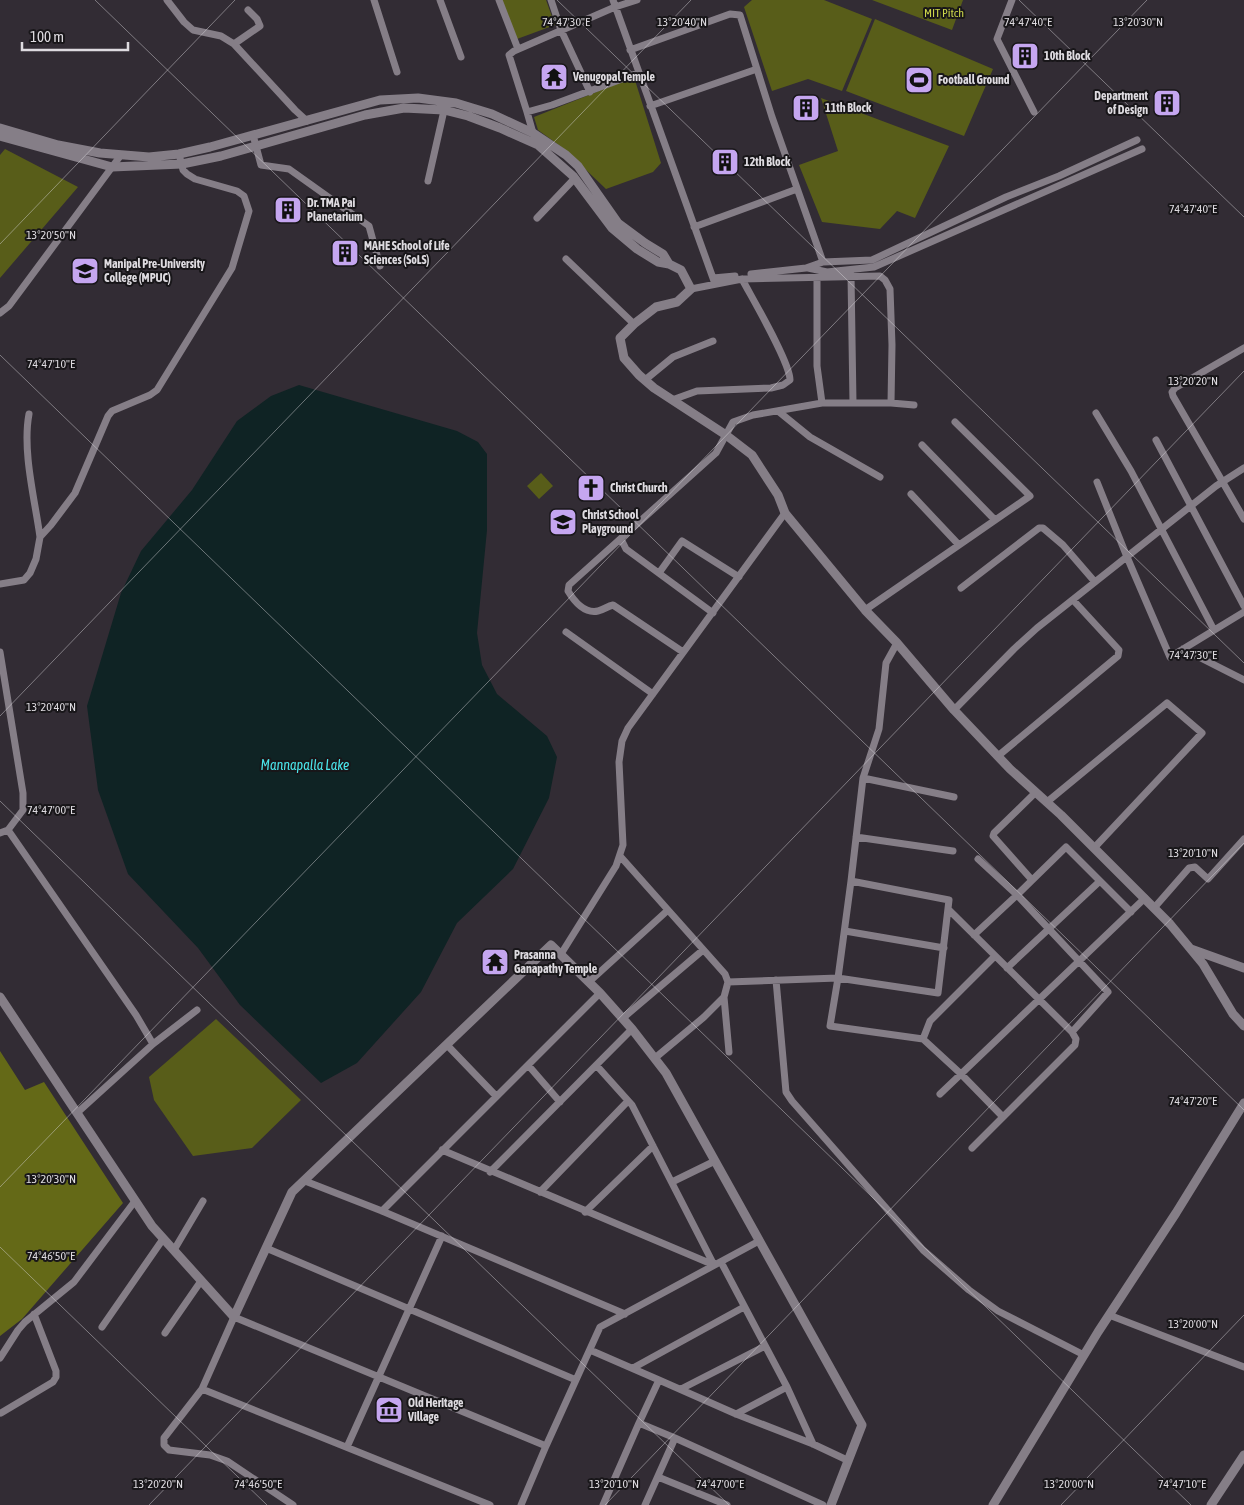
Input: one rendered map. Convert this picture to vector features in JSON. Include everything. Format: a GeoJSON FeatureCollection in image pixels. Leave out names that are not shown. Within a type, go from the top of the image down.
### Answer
{"type":"FeatureCollection","features":[{"type":"Feature","properties":{"kind":"main road"},"geometry":{"type":"LineString","coordinates":[[0,128],[58,145],[149,158],[179,154],[380,100],[418,98],[445,106],[538,145],[561,163],[575,178],[612,228],[637,250],[658,262],[669,264],[681,270],[691,289],[677,302],[656,307],[620,338],[624,358],[644,380],[726,435],[752,455],[778,495],[785,513],[865,610],[897,643],[954,710],[998,756],[1145,898],[1203,964],[1233,1014],[1244,1026]]}},
{"type":"Feature","properties":{"kind":"main road"},"geometry":{"type":"LineString","coordinates":[[0,136],[112,167],[182,164],[221,156],[365,115],[404,108],[445,106],[475,108],[533,133],[566,155],[578,166],[618,222],[644,243],[663,254],[669,264]]}},
{"type":"Feature","properties":{"kind":"main road"},"geometry":{"type":"LineString","coordinates":[[0,997],[152,1226],[234,1317],[292,1192],[551,945],[623,1018],[666,1073],[862,1425],[830,1505]]}},
{"type":"Feature","properties":{"kind":"main road"},"geometry":{"type":"LineString","coordinates":[[1190,949],[1244,968]]}},
{"type":"Feature","properties":{"kind":"main road"},"geometry":{"type":"LineString","coordinates":[[993,1505],[1108,1315],[1176,1213],[1244,1103]]}},
{"type":"Feature","properties":{"kind":"main road"},"geometry":{"type":"LineString","coordinates":[[1211,1505],[1244,1455]]}},
{"type":"Feature","properties":{"kind":"street"},"geometry":{"type":"LineString","coordinates":[[167,0],[184,22],[194,30],[221,36],[234,44],[307,121]]}},
{"type":"Feature","properties":{"kind":"street"},"geometry":{"type":"LineString","coordinates":[[374,0],[397,72]]}},
{"type":"Feature","properties":{"kind":"street"},"geometry":{"type":"LineString","coordinates":[[440,0],[461,57]]}},
{"type":"Feature","properties":{"kind":"street"},"geometry":{"type":"LineString","coordinates":[[499,0],[518,49]]}},
{"type":"Feature","properties":{"kind":"street"},"geometry":{"type":"LineString","coordinates":[[551,0],[561,30],[590,92]]}},
{"type":"Feature","properties":{"kind":"street"},"geometry":{"type":"LineString","coordinates":[[533,133],[528,112],[508,55],[614,3],[636,0]]}},
{"type":"Feature","properties":{"kind":"street"},"geometry":{"type":"LineString","coordinates":[[1012,0],[996,39],[1034,112]]}},
{"type":"Feature","properties":{"kind":"street"},"geometry":{"type":"LineString","coordinates":[[614,3],[714,281]]}},
{"type":"Feature","properties":{"kind":"street"},"geometry":{"type":"LineString","coordinates":[[234,44],[260,26],[257,19],[248,10]]}},
{"type":"Feature","properties":{"kind":"street"},"geometry":{"type":"LineString","coordinates":[[630,50],[730,14],[740,16],[772,117],[823,262]]}},
{"type":"Feature","properties":{"kind":"street"},"geometry":{"type":"LineString","coordinates":[[650,106],[757,69]]}},
{"type":"Feature","properties":{"kind":"street"},"geometry":{"type":"LineString","coordinates":[[528,112],[590,92],[638,73]]}},
{"type":"Feature","properties":{"kind":"street"},"geometry":{"type":"LineString","coordinates":[[428,181],[445,106]]}},
{"type":"Feature","properties":{"kind":"street"},"geometry":{"type":"LineString","coordinates":[[253,135],[261,165],[289,169],[369,226],[380,266]]}},
{"type":"Feature","properties":{"kind":"street"},"geometry":{"type":"LineString","coordinates":[[691,289],[714,281],[806,268],[823,262],[872,260],[1006,197],[1059,176],[1137,140]]}},
{"type":"Feature","properties":{"kind":"street"},"geometry":{"type":"LineString","coordinates":[[806,268],[827,272],[874,268],[1142,149]]}},
{"type":"Feature","properties":{"kind":"street"},"geometry":{"type":"LineString","coordinates":[[40,537],[75,493],[108,416],[112,411],[150,395],[157,390],[232,268],[249,211],[244,196],[237,191],[195,179],[183,170],[179,154]]}},
{"type":"Feature","properties":{"kind":"street"},"geometry":{"type":"LineString","coordinates":[[0,312],[9,306],[121,155]]}},
{"type":"Feature","properties":{"kind":"street"},"geometry":{"type":"LineString","coordinates":[[536,218],[575,178]]}},
{"type":"Feature","properties":{"kind":"street"},"geometry":{"type":"LineString","coordinates":[[694,227],[797,189]]}},
{"type":"Feature","properties":{"kind":"street"},"geometry":{"type":"LineString","coordinates":[[566,258],[634,324]]}},
{"type":"Feature","properties":{"kind":"street"},"geometry":{"type":"LineString","coordinates":[[714,281],[852,275],[880,276],[885,280],[890,289],[892,345],[890,403]]}},
{"type":"Feature","properties":{"kind":"street"},"geometry":{"type":"LineString","coordinates":[[852,275],[853,403]]}},
{"type":"Feature","properties":{"kind":"street"},"geometry":{"type":"LineString","coordinates":[[817,278],[817,366],[822,403]]}},
{"type":"Feature","properties":{"kind":"street"},"geometry":{"type":"LineString","coordinates":[[672,400],[697,391],[771,388],[783,385],[790,380],[790,373],[781,353],[742,279]]}},
{"type":"Feature","properties":{"kind":"street"},"geometry":{"type":"LineString","coordinates":[[644,380],[673,357],[713,341]]}},
{"type":"Feature","properties":{"kind":"street"},"geometry":{"type":"LineString","coordinates":[[1244,348],[1175,388],[1172,392],[1172,396],[1244,519]]}},
{"type":"Feature","properties":{"kind":"street"},"geometry":{"type":"LineString","coordinates":[[684,652],[613,604],[600,611],[590,611],[575,602],[568,591],[569,585],[716,453],[733,422],[752,415],[822,403],[914,405]]}},
{"type":"Feature","properties":{"kind":"street"},"geometry":{"type":"LineString","coordinates":[[778,411],[810,437],[880,476]]}},
{"type":"Feature","properties":{"kind":"street"},"geometry":{"type":"LineString","coordinates":[[1096,413],[1131,471],[1214,630]]}},
{"type":"Feature","properties":{"kind":"street"},"geometry":{"type":"LineString","coordinates":[[0,584],[24,580],[30,573],[36,559],[40,537],[28,456],[26,430],[29,414]]}},
{"type":"Feature","properties":{"kind":"street"},"geometry":{"type":"LineString","coordinates":[[865,610],[1030,496],[954,422]]}},
{"type":"Feature","properties":{"kind":"street"},"geometry":{"type":"LineString","coordinates":[[1156,440],[1244,606]]}},
{"type":"Feature","properties":{"kind":"street"},"geometry":{"type":"LineString","coordinates":[[922,445],[995,520]]}},
{"type":"Feature","properties":{"kind":"street"},"geometry":{"type":"LineString","coordinates":[[954,710],[1037,628],[1190,506],[1244,468]]}},
{"type":"Feature","properties":{"kind":"street"},"geometry":{"type":"LineString","coordinates":[[1096,482],[1170,657],[1244,612]]}},
{"type":"Feature","properties":{"kind":"street"},"geometry":{"type":"LineString","coordinates":[[911,494],[959,545]]}},
{"type":"Feature","properties":{"kind":"street"},"geometry":{"type":"LineString","coordinates":[[560,954],[616,866],[620,856],[623,845],[619,762],[622,741],[628,728],[785,513]]}},
{"type":"Feature","properties":{"kind":"street"},"geometry":{"type":"LineString","coordinates":[[961,588],[1039,528],[1043,528],[1063,545],[1095,582]]}},
{"type":"Feature","properties":{"kind":"street"},"geometry":{"type":"LineString","coordinates":[[621,539],[626,549],[713,613]]}},
{"type":"Feature","properties":{"kind":"street"},"geometry":{"type":"LineString","coordinates":[[659,573],[682,541],[739,577]]}},
{"type":"Feature","properties":{"kind":"street"},"geometry":{"type":"LineString","coordinates":[[998,756],[1118,656],[1119,650],[1073,600]]}},
{"type":"Feature","properties":{"kind":"street"},"geometry":{"type":"LineString","coordinates":[[566,632],[652,694]]}},
{"type":"Feature","properties":{"kind":"street"},"geometry":{"type":"LineString","coordinates":[[897,643],[886,663],[878,729],[863,778],[845,931],[830,1026],[924,1039],[1003,1117]]}},
{"type":"Feature","properties":{"kind":"street"},"geometry":{"type":"LineString","coordinates":[[1183,649],[1244,680]]}},
{"type":"Feature","properties":{"kind":"street"},"geometry":{"type":"LineString","coordinates":[[0,652],[23,793],[23,810],[8,830],[0,832]]}},
{"type":"Feature","properties":{"kind":"street"},"geometry":{"type":"LineString","coordinates":[[1047,802],[1167,703],[1202,733],[1094,848]]}},
{"type":"Feature","properties":{"kind":"street"},"geometry":{"type":"LineString","coordinates":[[863,778],[954,797]]}},
{"type":"Feature","properties":{"kind":"street"},"geometry":{"type":"LineString","coordinates":[[1032,880],[992,836],[1036,792]]}},
{"type":"Feature","properties":{"kind":"street"},"geometry":{"type":"LineString","coordinates":[[8,830],[136,1015],[153,1044]]}},
{"type":"Feature","properties":{"kind":"street"},"geometry":{"type":"LineString","coordinates":[[856,837],[953,851]]}},
{"type":"Feature","properties":{"kind":"street"},"geometry":{"type":"LineString","coordinates":[[1154,908],[1189,868],[1195,867],[1208,879],[1244,839]]}},
{"type":"Feature","properties":{"kind":"street"},"geometry":{"type":"LineString","coordinates":[[974,935],[1066,847],[1131,912]]}},
{"type":"Feature","properties":{"kind":"street"},"geometry":{"type":"LineString","coordinates":[[620,856],[724,974],[728,982],[724,997],[729,1052]]}},
{"type":"Feature","properties":{"kind":"street"},"geometry":{"type":"LineString","coordinates":[[978,859],[1017,895],[1108,992],[1072,1032]]}},
{"type":"Feature","properties":{"kind":"street"},"geometry":{"type":"LineString","coordinates":[[728,982],[838,978],[938,994],[949,900],[851,881]]}},
{"type":"Feature","properties":{"kind":"street"},"geometry":{"type":"LineString","coordinates":[[1008,968],[1100,881]]}},
{"type":"Feature","properties":{"kind":"street"},"geometry":{"type":"LineString","coordinates":[[940,1094],[1145,898]]}},
{"type":"Feature","properties":{"kind":"street"},"geometry":{"type":"LineString","coordinates":[[589,982],[668,910]]}},
{"type":"Feature","properties":{"kind":"street"},"geometry":{"type":"LineString","coordinates":[[949,910],[1072,1032],[1076,1039],[1075,1045],[972,1148]]}},
{"type":"Feature","properties":{"kind":"street"},"geometry":{"type":"LineString","coordinates":[[845,931],[944,948]]}},
{"type":"Feature","properties":{"kind":"street"},"geometry":{"type":"LineString","coordinates":[[623,1018],[703,950]]}},
{"type":"Feature","properties":{"kind":"street"},"geometry":{"type":"LineString","coordinates":[[924,1039],[930,1021],[995,956]]}},
{"type":"Feature","properties":{"kind":"street"},"geometry":{"type":"LineString","coordinates":[[776,980],[786,1092],[792,1101],[923,1250],[968,1290],[998,1311],[1084,1355]]}},
{"type":"Feature","properties":{"kind":"street"},"geometry":{"type":"LineString","coordinates":[[382,1211],[600,993]]}},
{"type":"Feature","properties":{"kind":"street"},"geometry":{"type":"LineString","coordinates":[[655,1058],[704,1018],[724,997]]}},
{"type":"Feature","properties":{"kind":"street"},"geometry":{"type":"LineString","coordinates":[[77,1113],[153,1044],[197,1010]]}},
{"type":"Feature","properties":{"kind":"street"},"geometry":{"type":"LineString","coordinates":[[490,1172],[632,1029]]}},
{"type":"Feature","properties":{"kind":"street"},"geometry":{"type":"LineString","coordinates":[[447,1045],[496,1096]]}},
{"type":"Feature","properties":{"kind":"street"},"geometry":{"type":"LineString","coordinates":[[528,1065],[560,1102]]}},
{"type":"Feature","properties":{"kind":"street"},"geometry":{"type":"LineString","coordinates":[[597,1066],[632,1105],[717,1264],[744,1307],[787,1387],[813,1444]]}},
{"type":"Feature","properties":{"kind":"street"},"geometry":{"type":"LineString","coordinates":[[540,1192],[628,1100]]}},
{"type":"Feature","properties":{"kind":"street"},"geometry":{"type":"LineString","coordinates":[[585,1212],[653,1146]]}},
{"type":"Feature","properties":{"kind":"street"},"geometry":{"type":"LineString","coordinates":[[442,1150],[585,1212],[717,1264]]}},
{"type":"Feature","properties":{"kind":"street"},"geometry":{"type":"LineString","coordinates":[[672,1182],[715,1161]]}},
{"type":"Feature","properties":{"kind":"street"},"geometry":{"type":"LineString","coordinates":[[305,1181],[382,1211],[625,1314]]}},
{"type":"Feature","properties":{"kind":"street"},"geometry":{"type":"LineString","coordinates":[[0,1358],[18,1330],[34,1314],[74,1282],[135,1201]]}},
{"type":"Feature","properties":{"kind":"street"},"geometry":{"type":"LineString","coordinates":[[174,1250],[203,1202]]}},
{"type":"Feature","properties":{"kind":"street"},"geometry":{"type":"LineString","coordinates":[[347,1447],[442,1236]]}},
{"type":"Feature","properties":{"kind":"street"},"geometry":{"type":"LineString","coordinates":[[102,1327],[164,1239]]}},
{"type":"Feature","properties":{"kind":"street"},"geometry":{"type":"LineString","coordinates":[[521,1505],[600,1327],[759,1241]]}},
{"type":"Feature","properties":{"kind":"street"},"geometry":{"type":"LineString","coordinates":[[266,1248],[576,1380]]}},
{"type":"Feature","properties":{"kind":"street"},"geometry":{"type":"LineString","coordinates":[[165,1333],[201,1281]]}},
{"type":"Feature","properties":{"kind":"street"},"geometry":{"type":"LineString","coordinates":[[633,1368],[744,1307]]}},
{"type":"Feature","properties":{"kind":"street"},"geometry":{"type":"LineString","coordinates":[[1,1413],[53,1382],[56,1377],[56,1371],[34,1314]]}},
{"type":"Feature","properties":{"kind":"street"},"geometry":{"type":"LineString","coordinates":[[1108,1315],[1244,1367]]}},
{"type":"Feature","properties":{"kind":"street"},"geometry":{"type":"LineString","coordinates":[[293,1505],[227,1461],[210,1455],[169,1450],[164,1445],[164,1438],[202,1389],[234,1317],[546,1446]]}},
{"type":"Feature","properties":{"kind":"street"},"geometry":{"type":"LineString","coordinates":[[682,1389],[765,1346]]}},
{"type":"Feature","properties":{"kind":"street"},"geometry":{"type":"LineString","coordinates":[[590,1350],[847,1460]]}},
{"type":"Feature","properties":{"kind":"street"},"geometry":{"type":"LineString","coordinates":[[603,1505],[638,1423],[660,1380]]}},
{"type":"Feature","properties":{"kind":"street"},"geometry":{"type":"LineString","coordinates":[[736,1414],[787,1387]]}},
{"type":"Feature","properties":{"kind":"street"},"geometry":{"type":"LineString","coordinates":[[202,1389],[490,1505]]}},
{"type":"Feature","properties":{"kind":"street"},"geometry":{"type":"LineString","coordinates":[[638,1423],[823,1505]]}},
{"type":"Feature","properties":{"kind":"street"},"geometry":{"type":"LineString","coordinates":[[645,1505],[675,1438]]}},
{"type":"Feature","properties":{"kind":"street"},"geometry":{"type":"LineString","coordinates":[[658,1477],[727,1505]]}},
{"type":"Feature","properties":{"kind":"green space"},"geometry":{"type":"Polygon","coordinates":[[[502,0],[546,0],[555,25],[517,39],[502,0]]]}},
{"type":"Feature","properties":{"kind":"green space"},"geometry":{"type":"Polygon","coordinates":[[[752,0],[824,0],[872,19],[842,91],[808,79],[772,91],[744,7],[752,0]]]}},
{"type":"Feature","properties":{"kind":"green space","name":"MIT Pitch"},"geometry":{"type":"Polygon","coordinates":[[[872,0],[963,0],[952,30],[872,0]]]}},
{"type":"Feature","properties":{"kind":"green space","name":"Football Ground"},"geometry":{"type":"Polygon","coordinates":[[[875,19],[993,69],[964,136],[846,91],[875,19]]]}},
{"type":"Feature","properties":{"kind":"green space"},"geometry":{"type":"Polygon","coordinates":[[[634,77],[661,163],[653,172],[606,189],[563,148],[538,130],[534,117],[634,77]]]}},
{"type":"Feature","properties":{"kind":"green space"},"geometry":{"type":"Polygon","coordinates":[[[821,98],[949,146],[915,218],[897,211],[880,229],[822,222],[799,165],[838,151],[821,98]]]}},
{"type":"Feature","properties":{"kind":"green space"},"geometry":{"type":"Polygon","coordinates":[[[5,149],[78,187],[0,278],[0,155],[5,149]]]}},
{"type":"Feature","properties":{"kind":"green space"},"geometry":{"type":"Polygon","coordinates":[[[541,473],[553,486],[539,499],[527,486],[541,473]]]}},
{"type":"Feature","properties":{"kind":"green space"},"geometry":{"type":"Polygon","coordinates":[[[216,1019],[301,1100],[252,1148],[193,1156],[154,1100],[149,1077],[216,1019]]]}},
{"type":"Feature","properties":{"kind":"shaded area"},"geometry":{"type":"Polygon","coordinates":[[[0,1051],[25,1090],[44,1082],[123,1203],[22,1319],[0,1336],[0,1051]]]}},
{"type":"Feature","properties":{"kind":"water","name":"Mannapalla Lake"},"geometry":{"type":"Polygon","coordinates":[[[299,385],[457,431],[478,442],[487,454],[487,530],[477,633],[482,665],[497,694],[547,736],[557,757],[549,798],[513,869],[457,923],[421,992],[357,1063],[321,1083],[240,1005],[198,948],[128,874],[98,790],[87,706],[121,593],[141,551],[192,490],[237,421],[271,396],[299,385]]]}},
{"type":"Feature","properties":{"kind":"place","name":"10th Block"},"geometry":{"type":"Point","coordinates":[1025,56]}},
{"type":"Feature","properties":{"kind":"place","name":"Venugopal Temple"},"geometry":{"type":"Point","coordinates":[554,77]}},
{"type":"Feature","properties":{"kind":"place","name":"Football Ground"},"geometry":{"type":"Point","coordinates":[919,80]}},
{"type":"Feature","properties":{"kind":"place","name":"Department of Design"},"geometry":{"type":"Point","coordinates":[1167,103]}},
{"type":"Feature","properties":{"kind":"place","name":"11th Block"},"geometry":{"type":"Point","coordinates":[806,108]}},
{"type":"Feature","properties":{"kind":"place","name":"12th Block"},"geometry":{"type":"Point","coordinates":[725,162]}},
{"type":"Feature","properties":{"kind":"place","name":"Dr. TMA Pai Planetarium"},"geometry":{"type":"Point","coordinates":[288,210]}},
{"type":"Feature","properties":{"kind":"place","name":"MAHE School of Life Sciences (SoLS)"},"geometry":{"type":"Point","coordinates":[345,253]}},
{"type":"Feature","properties":{"kind":"place","name":"Manipal Pre-University College (MPUC)"},"geometry":{"type":"Point","coordinates":[85,271]}},
{"type":"Feature","properties":{"kind":"place","name":"Christ Church"},"geometry":{"type":"Point","coordinates":[591,488]}},
{"type":"Feature","properties":{"kind":"place","name":"Christ School Playground"},"geometry":{"type":"Point","coordinates":[563,522]}},
{"type":"Feature","properties":{"kind":"place","name":"Prasanna Ganapathy Temple"},"geometry":{"type":"Point","coordinates":[495,962]}},
{"type":"Feature","properties":{"kind":"place","name":"Old Heritage Village"},"geometry":{"type":"Point","coordinates":[389,1410]}}]}
